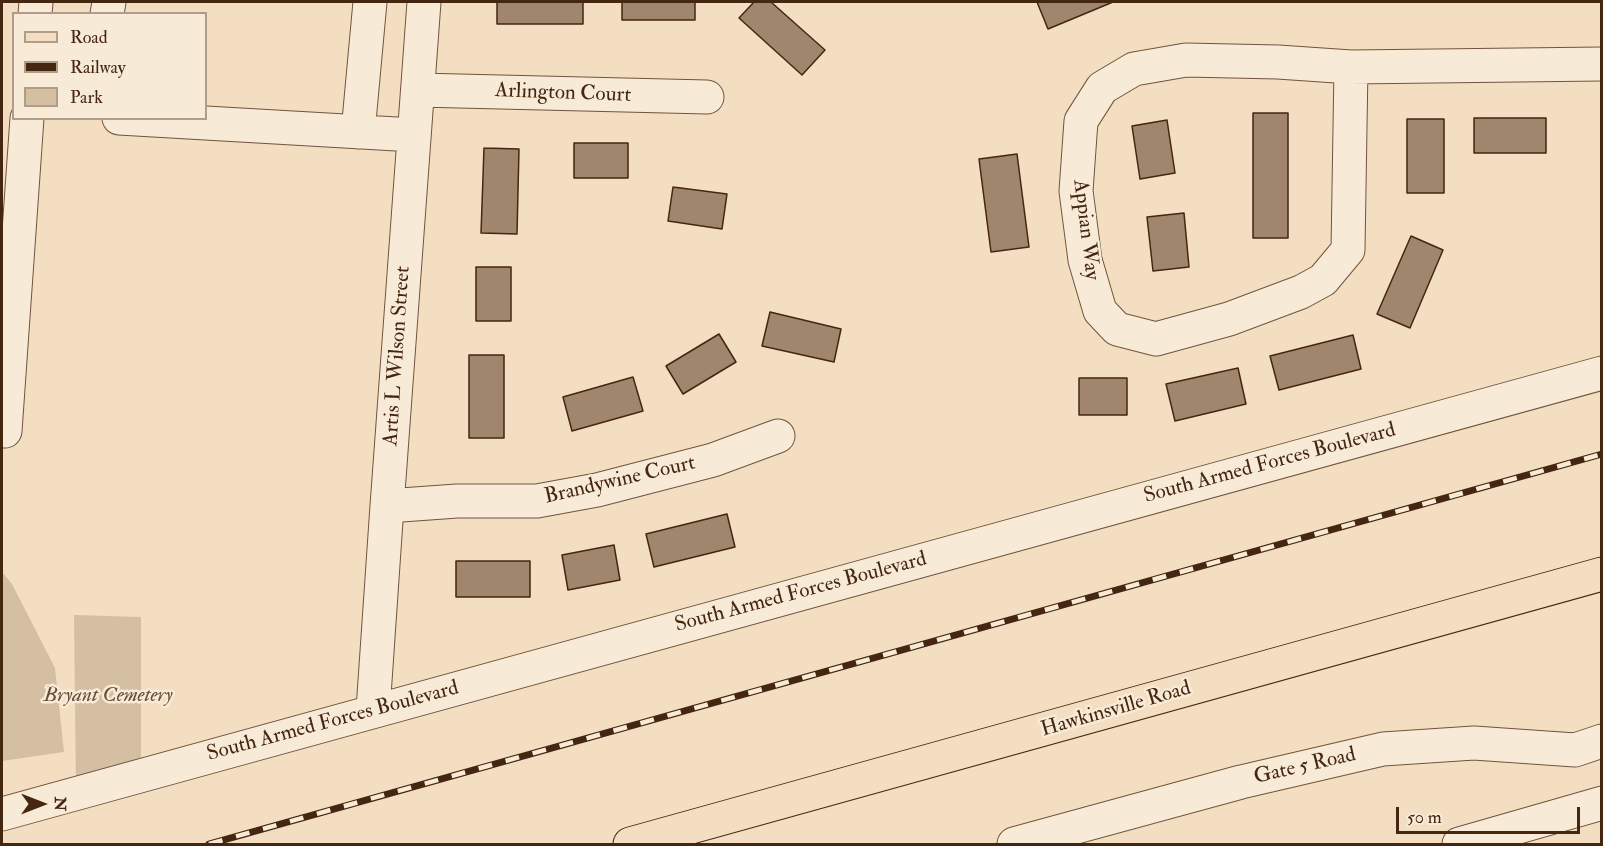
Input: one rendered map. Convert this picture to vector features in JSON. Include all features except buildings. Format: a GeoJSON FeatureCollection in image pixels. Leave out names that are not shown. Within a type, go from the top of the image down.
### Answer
{"type":"FeatureCollection","features":[{"type":"Feature","properties":{"kind":"main road","name":"Hawkinsville Road"},"geometry":{"type":"LineString","coordinates":[[630,844],[1602,574]]}},
{"type":"Feature","properties":{"kind":"street"},"geometry":{"type":"LineString","coordinates":[[358,132],[370,2]]}},
{"type":"Feature","properties":{"kind":"street","name":"Artis L Wilson Street"},"geometry":{"type":"LineString","coordinates":[[374,710],[424,2]]}},
{"type":"Feature","properties":{"kind":"street","name":"Appian Way"},"geometry":{"type":"LineString","coordinates":[[1351,67],[1348,250],[1323,280],[1301,292],[1229,319],[1156,339],[1117,329],[1100,311],[1093,290],[1085,260],[1076,191],[1081,121],[1102,88],[1134,69],[1186,60],[1278,62],[1351,67],[1602,64]]}},
{"type":"Feature","properties":{"kind":"street","name":"Arlington Court"},"geometry":{"type":"LineString","coordinates":[[418,90],[707,98]]}},
{"type":"Feature","properties":{"kind":"street"},"geometry":{"type":"LineString","coordinates":[[6,431],[27,120]]}},
{"type":"Feature","properties":{"kind":"street"},"geometry":{"type":"LineString","coordinates":[[153,120],[414,135]]}},
{"type":"Feature","properties":{"kind":"street","name":"South Armed Forces Boulevard"},"geometry":{"type":"LineString","coordinates":[[2,814],[1602,374]]}},
{"type":"Feature","properties":{"kind":"street","name":"Brandywine Court"},"geometry":{"type":"LineString","coordinates":[[387,506],[457,501],[537,501],[597,490],[713,460],[778,436]]}},
{"type":"Feature","properties":{"kind":"street","name":"Gate 5 Road"},"geometry":{"type":"LineString","coordinates":[[1014,844],[1241,782],[1383,749],[1474,743],[1575,750],[1602,741]]}},
{"type":"Feature","properties":{"kind":"street"},"geometry":{"type":"LineString","coordinates":[[1459,844],[1602,803]]}},
{"type":"Feature","properties":{"kind":"green space"},"geometry":{"type":"Polygon","coordinates":[[[2,572],[12,584],[55,668],[64,752],[2,761],[2,572]]]}},
{"type":"Feature","properties":{"kind":"green space","name":"Bryant Cemetery"},"geometry":{"type":"Polygon","coordinates":[[[74,615],[141,617],[141,775],[76,793],[74,615]]]}},
{"type":"Feature","properties":{"kind":"railway"},"geometry":{"type":"LineString","coordinates":[[209,844],[1602,454]]}}]}
